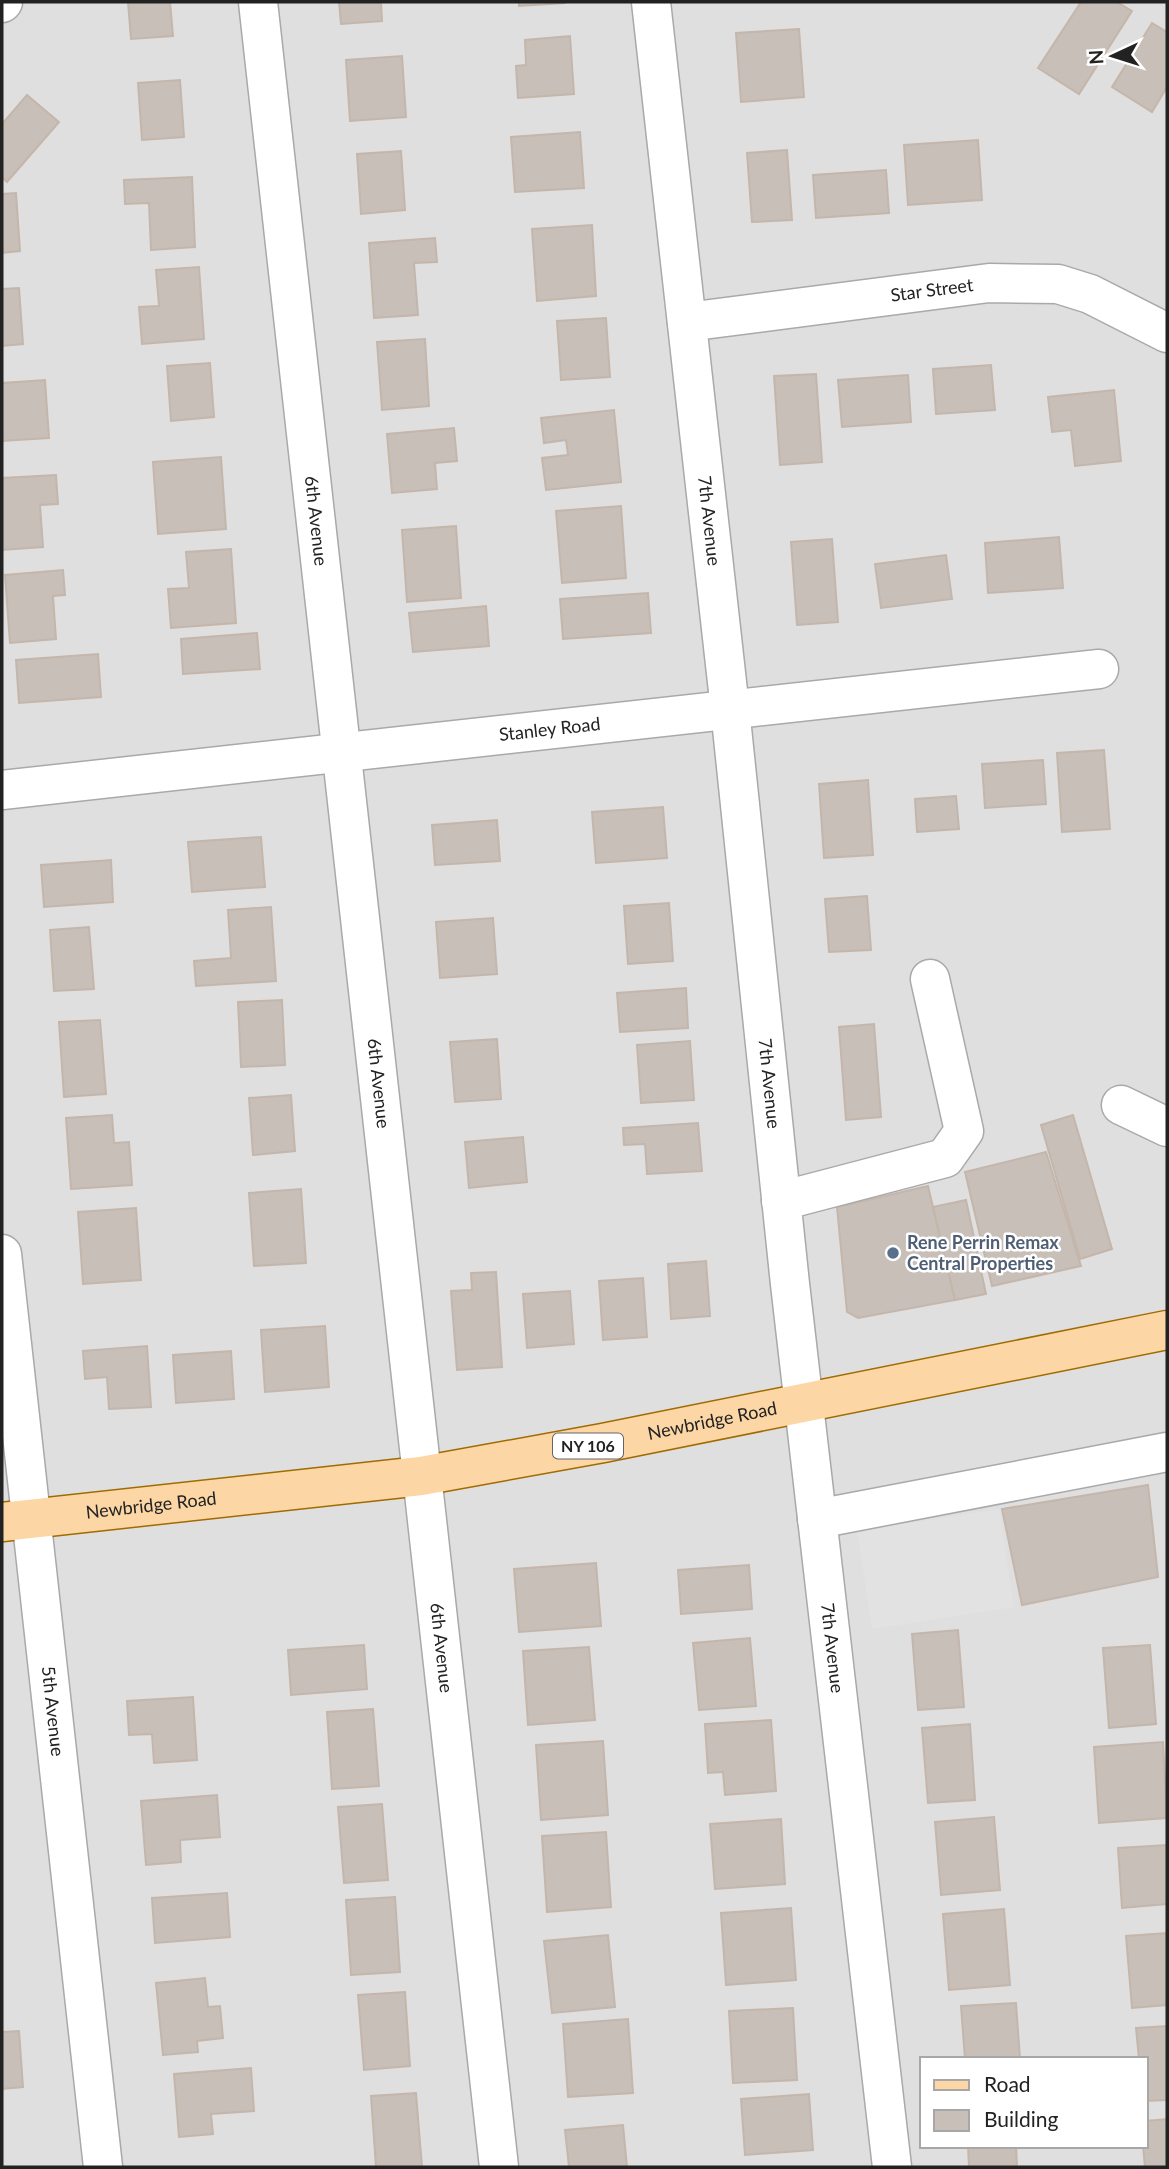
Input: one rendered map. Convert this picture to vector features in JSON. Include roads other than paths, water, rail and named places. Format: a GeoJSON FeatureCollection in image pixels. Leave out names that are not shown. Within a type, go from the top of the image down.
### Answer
{"type":"FeatureCollection","features":[{"type":"Feature","properties":{"kind":"main road","name":"Newbridge Road"},"geometry":{"type":"LineString","coordinates":[[16,1520],[421,1476],[603,1443],[1167,1330]]}},
{"type":"Feature","properties":{"kind":"street","name":"6th Avenue"},"geometry":{"type":"LineString","coordinates":[[258,2],[499,2167]]}},
{"type":"Feature","properties":{"kind":"street","name":"7th Avenue"},"geometry":{"type":"LineString","coordinates":[[652,2],[803,1403],[892,2167]]}},
{"type":"Feature","properties":{"kind":"street","name":"Star Street"},"geometry":{"type":"LineString","coordinates":[[687,321],[989,284],[1058,284],[1090,294],[1167,333]]}},
{"type":"Feature","properties":{"kind":"street","name":"Stanley Road"},"geometry":{"type":"LineString","coordinates":[[2,789],[1099,669]]}},
{"type":"Feature","properties":{"kind":"street"},"geometry":{"type":"LineString","coordinates":[[781,1201],[945,1157],[964,1131],[930,979]]}},
{"type":"Feature","properties":{"kind":"street"},"geometry":{"type":"LineString","coordinates":[[1121,1105],[1167,1127]]}},
{"type":"Feature","properties":{"kind":"street","name":"5th Avenue"},"geometry":{"type":"LineString","coordinates":[[2,1254],[16,1520],[103,2167]]}},
{"type":"Feature","properties":{"kind":"street"},"geometry":{"type":"LineString","coordinates":[[817,1519],[1167,1452]]}},
{"type":"Feature","properties":{"kind":"place","name":"Rene Perrin Remax Central Properties"},"geometry":{"type":"Point","coordinates":[893,1253]}}]}
